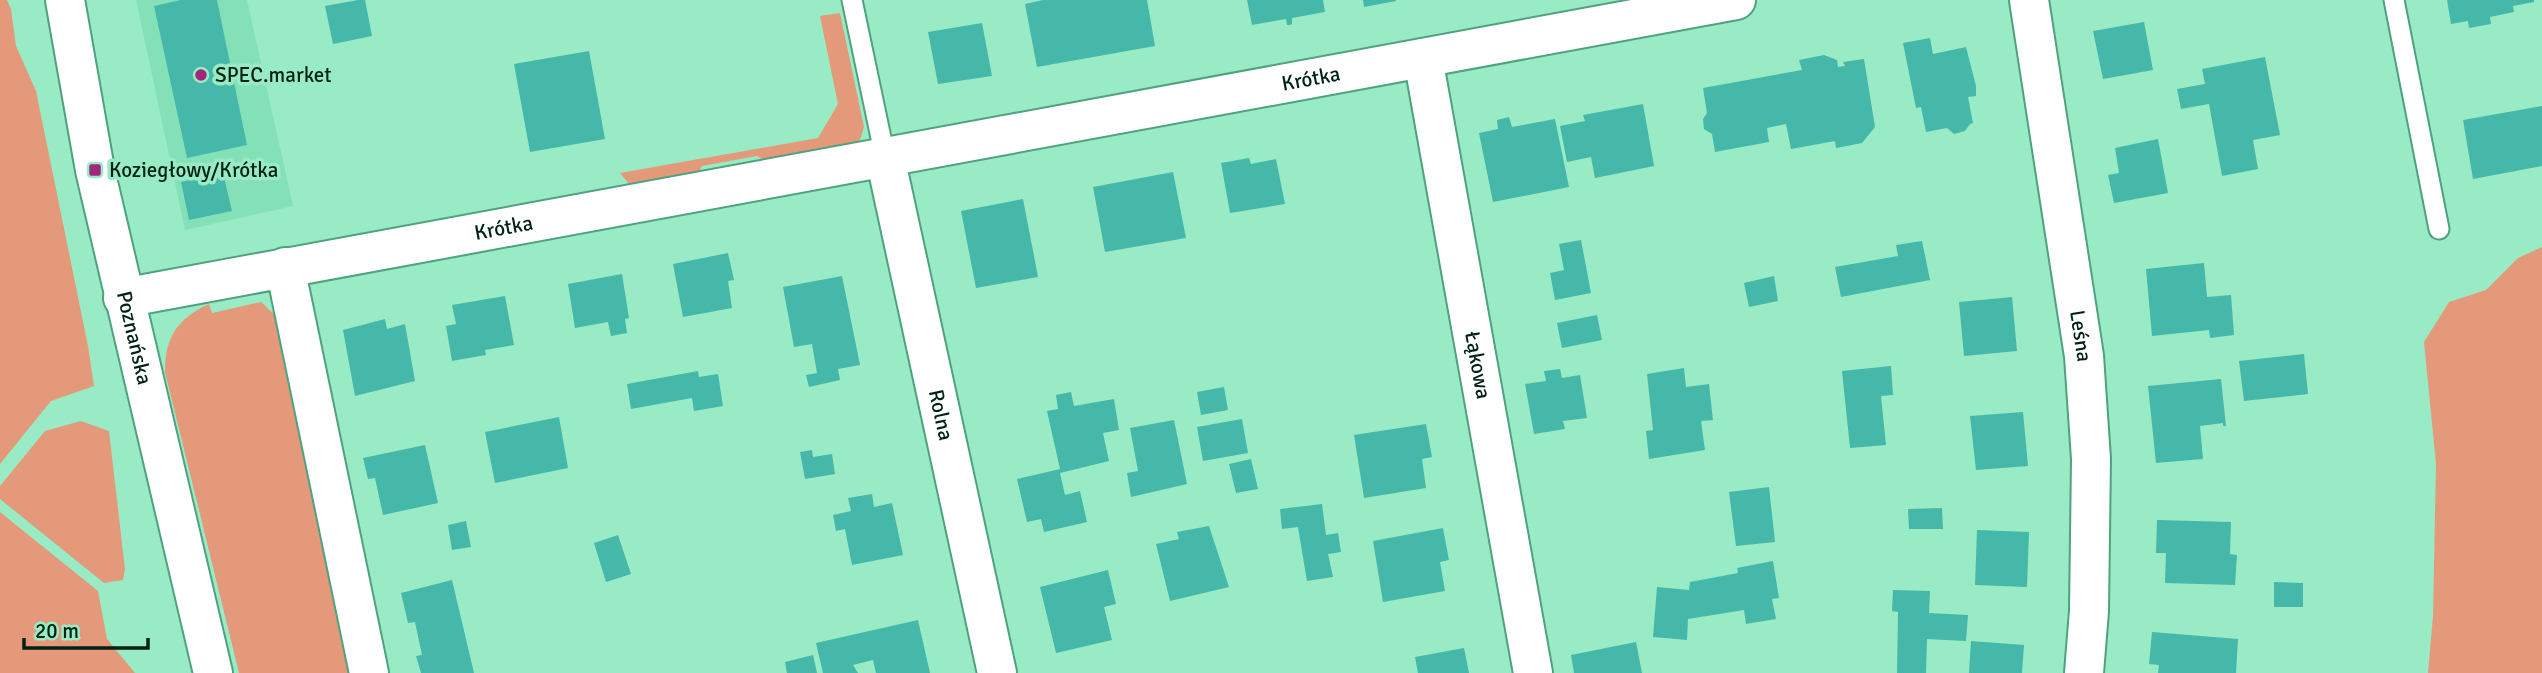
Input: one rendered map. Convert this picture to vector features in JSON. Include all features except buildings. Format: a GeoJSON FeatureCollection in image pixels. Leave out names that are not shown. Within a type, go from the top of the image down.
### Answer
{"type":"FeatureCollection","features":[{"type":"Feature","properties":{"kind":"street","name":"Poznańska"},"geometry":{"type":"LineString","coordinates":[[65,0],[95,170],[123,298],[213,673]]}},
{"type":"Feature","properties":{"kind":"street","name":"Krótka"},"geometry":{"type":"LineString","coordinates":[[123,298],[1736,0]]}},
{"type":"Feature","properties":{"kind":"street","name":"Leśna"},"geometry":{"type":"LineString","coordinates":[[2028,0],[2084,356],[2091,459],[2089,611],[2084,673]]}},
{"type":"Feature","properties":{"kind":"street","name":"Łąkowa"},"geometry":{"type":"LineString","coordinates":[[1423,58],[1533,673]]}},
{"type":"Feature","properties":{"kind":"street","name":"Rolna"},"geometry":{"type":"LineString","coordinates":[[885,158],[997,673]]}},
{"type":"Feature","properties":{"kind":"street"},"geometry":{"type":"LineString","coordinates":[[285,267],[369,673]]}},
{"type":"Feature","properties":{"kind":"lane"},"geometry":{"type":"LineString","coordinates":[[852,0],[885,158]]}},
{"type":"Feature","properties":{"kind":"lane"},"geometry":{"type":"LineString","coordinates":[[2394,0],[2439,229]]}},
{"type":"Feature","properties":{"kind":"shaded area"},"geometry":{"type":"Polygon","coordinates":[[[0,0],[7,0],[11,9],[16,46],[36,91],[94,386],[51,401],[0,464],[0,0]]]}},
{"type":"Feature","properties":{"kind":"shaded area"},"geometry":{"type":"Polygon","coordinates":[[[136,0],[247,0],[293,206],[185,230],[136,0]]]}},
{"type":"Feature","properties":{"kind":"shaded area"},"geometry":{"type":"Polygon","coordinates":[[[840,13],[864,127],[860,140],[852,149],[773,165],[757,156],[702,166],[695,180],[634,190],[620,173],[818,138],[838,104],[820,16],[840,13]]]}},
{"type":"Feature","properties":{"kind":"shaded area"},"geometry":{"type":"Polygon","coordinates":[[[2542,247],[2542,673],[2428,673],[2433,616],[2436,464],[2424,342],[2449,302],[2486,290],[2518,258],[2542,247]]]}},
{"type":"Feature","properties":{"kind":"shaded area"},"geometry":{"type":"Polygon","coordinates":[[[261,302],[275,315],[358,673],[239,673],[165,372],[170,339],[189,316],[209,304],[212,313],[261,302]]]}},
{"type":"Feature","properties":{"kind":"shaded area"},"geometry":{"type":"Polygon","coordinates":[[[81,421],[109,431],[125,569],[123,580],[104,583],[0,499],[0,486],[45,431],[81,421]]]}},
{"type":"Feature","properties":{"kind":"shaded area"},"geometry":{"type":"Polygon","coordinates":[[[0,512],[98,591],[107,639],[135,673],[0,673],[0,512]]]}},
{"type":"Feature","properties":{"kind":"place","name":"SPEC.market"},"geometry":{"type":"Point","coordinates":[201,75]}},
{"type":"Feature","properties":{"kind":"place","name":"Koziegłowy/Krótka"},"geometry":{"type":"Point","coordinates":[95,170]}}]}
